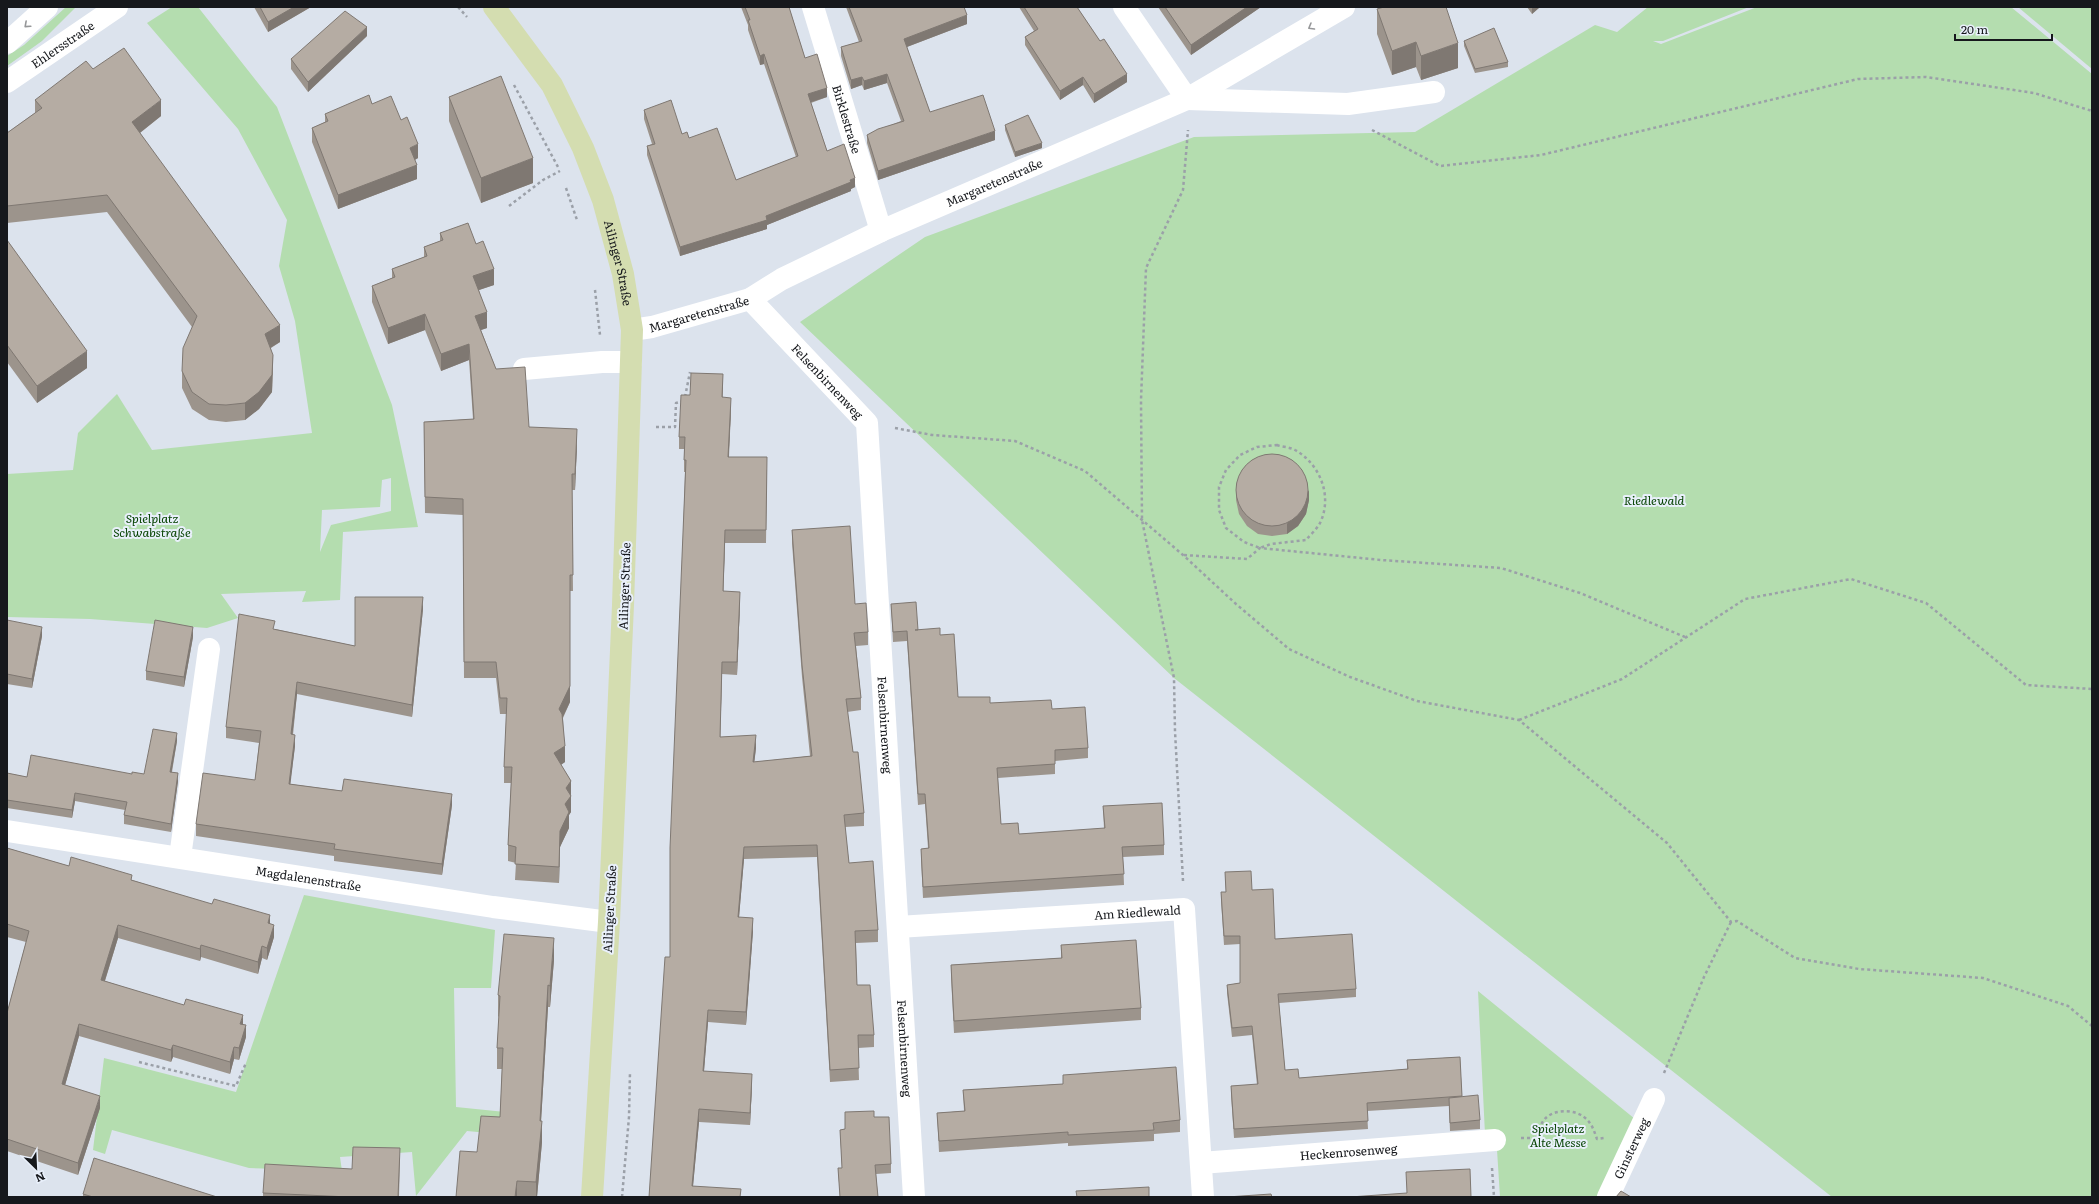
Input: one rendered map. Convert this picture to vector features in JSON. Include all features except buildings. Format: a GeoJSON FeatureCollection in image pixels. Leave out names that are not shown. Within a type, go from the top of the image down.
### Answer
{"type":"FeatureCollection","features":[{"type":"Feature","properties":{"kind":"main road","name":"Ailinger Straße"},"geometry":{"type":"LineString","coordinates":[[494,7],[552,85],[582,148],[603,200],[623,274],[632,330],[624,605],[609,922],[592,1197]]}},
{"type":"Feature","properties":{"kind":"street"},"geometry":{"type":"LineString","coordinates":[[7,43],[47,7]]}},
{"type":"Feature","properties":{"kind":"street","name":"Ehlersstraße"},"geometry":{"type":"LineString","coordinates":[[7,82],[117,7]]}},
{"type":"Feature","properties":{"kind":"street","name":"Birklestraße"},"geometry":{"type":"LineString","coordinates":[[813,7],[881,231]]}},
{"type":"Feature","properties":{"kind":"street"},"geometry":{"type":"LineString","coordinates":[[1124,7],[1187,99],[1348,104],[1434,92]]}},
{"type":"Feature","properties":{"kind":"street","name":"Margaretenstraße"},"geometry":{"type":"LineString","coordinates":[[632,330],[652,328],[750,299],[782,279],[881,231],[1187,99],[1344,7]]}},
{"type":"Feature","properties":{"kind":"street","name":"Felsenbirnenweg"},"geometry":{"type":"LineString","coordinates":[[750,299],[867,423],[914,1197]]}},
{"type":"Feature","properties":{"kind":"street"},"geometry":{"type":"LineString","coordinates":[[524,369],[602,362],[631,362]]}},
{"type":"Feature","properties":{"kind":"street"},"geometry":{"type":"LineString","coordinates":[[180,857],[209,649]]}},
{"type":"Feature","properties":{"kind":"street","name":"Magdalenenstraße"},"geometry":{"type":"LineString","coordinates":[[7,831],[493,907],[609,922]]}},
{"type":"Feature","properties":{"kind":"street","name":"Am Riedlewald"},"geometry":{"type":"LineString","coordinates":[[898,926],[1184,909],[1203,1197]]}},
{"type":"Feature","properties":{"kind":"street","name":"Ginsterweg"},"geometry":{"type":"LineString","coordinates":[[1608,1197],[1654,1099]]}},
{"type":"Feature","properties":{"kind":"street","name":"Heckenrosenweg"},"geometry":{"type":"LineString","coordinates":[[1201,1163],[1495,1140]]}},
{"type":"Feature","properties":{"kind":"path"},"geometry":{"type":"LineString","coordinates":[[458,7],[472,22]]}},
{"type":"Feature","properties":{"kind":"path"},"geometry":{"type":"LineString","coordinates":[[1371,130],[1440,166],[1541,155],[1858,79],[1926,77],[2034,93],[2092,111]]}},
{"type":"Feature","properties":{"kind":"path"},"geometry":{"type":"LineString","coordinates":[[514,84],[560,171],[562,178]]}},
{"type":"Feature","properties":{"kind":"path"},"geometry":{"type":"LineString","coordinates":[[1184,909],[1175,731],[1174,678],[1142,520],[1141,400],[1146,268],[1183,190],[1188,131],[1187,99]]}},
{"type":"Feature","properties":{"kind":"path"},"geometry":{"type":"LineString","coordinates":[[509,206],[543,180],[560,171]]}},
{"type":"Feature","properties":{"kind":"path"},"geometry":{"type":"LineString","coordinates":[[565,185],[578,221]]}},
{"type":"Feature","properties":{"kind":"path"},"geometry":{"type":"LineString","coordinates":[[594,287],[602,362]]}},
{"type":"Feature","properties":{"kind":"path"},"geometry":{"type":"LineString","coordinates":[[653,427],[675,427],[676,403],[684,401],[690,372]]}},
{"type":"Feature","properties":{"kind":"path"},"geometry":{"type":"LineString","coordinates":[[867,423],[932,435],[1015,441],[1085,471],[1183,554],[1236,604],[1289,649],[1350,677],[1418,701],[1519,720],[1667,843],[1731,922]]}},
{"type":"Feature","properties":{"kind":"path"},"geometry":{"type":"LineString","coordinates":[[1183,554],[1247,559],[1260,548],[1271,544],[1306,540],[1320,523],[1325,505],[1323,484],[1315,467],[1295,450],[1277,445],[1257,447],[1240,455],[1226,470],[1219,487],[1219,510],[1226,528],[1244,542],[1260,548],[1381,560],[1501,568],[1580,593],[1685,638]]}},
{"type":"Feature","properties":{"kind":"path"},"geometry":{"type":"LineString","coordinates":[[1519,720],[1622,679],[1745,599],[1850,579],[1926,603],[2026,685],[2092,689]]}},
{"type":"Feature","properties":{"kind":"path"},"geometry":{"type":"LineString","coordinates":[[1731,922],[1737,921],[1795,958],[1859,970],[1982,978],[2068,1006],[2092,1026]]}},
{"type":"Feature","properties":{"kind":"path"},"geometry":{"type":"LineString","coordinates":[[1654,1099],[1704,977],[1731,922]]}},
{"type":"Feature","properties":{"kind":"path"},"geometry":{"type":"LineString","coordinates":[[139,1062],[236,1086],[246,1063]]}},
{"type":"Feature","properties":{"kind":"path"},"geometry":{"type":"LineString","coordinates":[[1495,1140],[1536,1138],[1544,1120],[1551,1113],[1562,1111],[1574,1112],[1584,1116],[1592,1125],[1597,1139],[1605,1138]]}},
{"type":"Feature","properties":{"kind":"green space"},"geometry":{"type":"Polygon","coordinates":[[[66,7],[76,7],[42,41],[7,66],[7,56],[24,45],[66,7]]]}},
{"type":"Feature","properties":{"kind":"green space","name":"Spielplatz Schwabstraße"},"geometry":{"type":"Polygon","coordinates":[[[172,7],[198,7],[277,107],[392,405],[418,527],[343,532],[340,600],[302,602],[306,591],[221,594],[238,618],[207,628],[90,619],[7,617],[7,474],[73,470],[78,433],[117,394],[152,450],[312,433],[295,321],[279,266],[287,220],[238,129],[147,23],[172,7]],[[391,478],[382,480],[380,507],[322,510],[320,552],[331,525],[391,511],[391,478]]]}},
{"type":"Feature","properties":{"kind":"green space","name":"Riedlewald"},"geometry":{"type":"Polygon","coordinates":[[[1648,7],[1749,7],[1663,41],[1653,41],[1661,44],[1757,7],[2011,7],[2092,74],[2092,1197],[1832,1197],[1174,678],[800,322],[925,237],[1194,137],[1415,132],[1595,25],[1617,32],[1648,7]]]}},
{"type":"Feature","properties":{"kind":"green space"},"geometry":{"type":"Polygon","coordinates":[[[2018,7],[2092,7],[2092,69],[2018,7]]]}},
{"type":"Feature","properties":{"kind":"green space"},"geometry":{"type":"Polygon","coordinates":[[[304,895],[495,930],[491,988],[454,988],[456,1107],[533,1115],[533,1137],[467,1131],[416,1196],[412,1152],[340,1157],[342,1171],[249,1168],[112,1130],[105,1154],[93,1150],[104,1058],[236,1092],[304,895]]]}},
{"type":"Feature","properties":{"kind":"green space","name":"Spielplatz Alte Messe"},"geometry":{"type":"Polygon","coordinates":[[[1478,991],[1635,1119],[1597,1197],[1500,1197],[1496,1134],[1485,1134],[1478,991]]]}}]}
